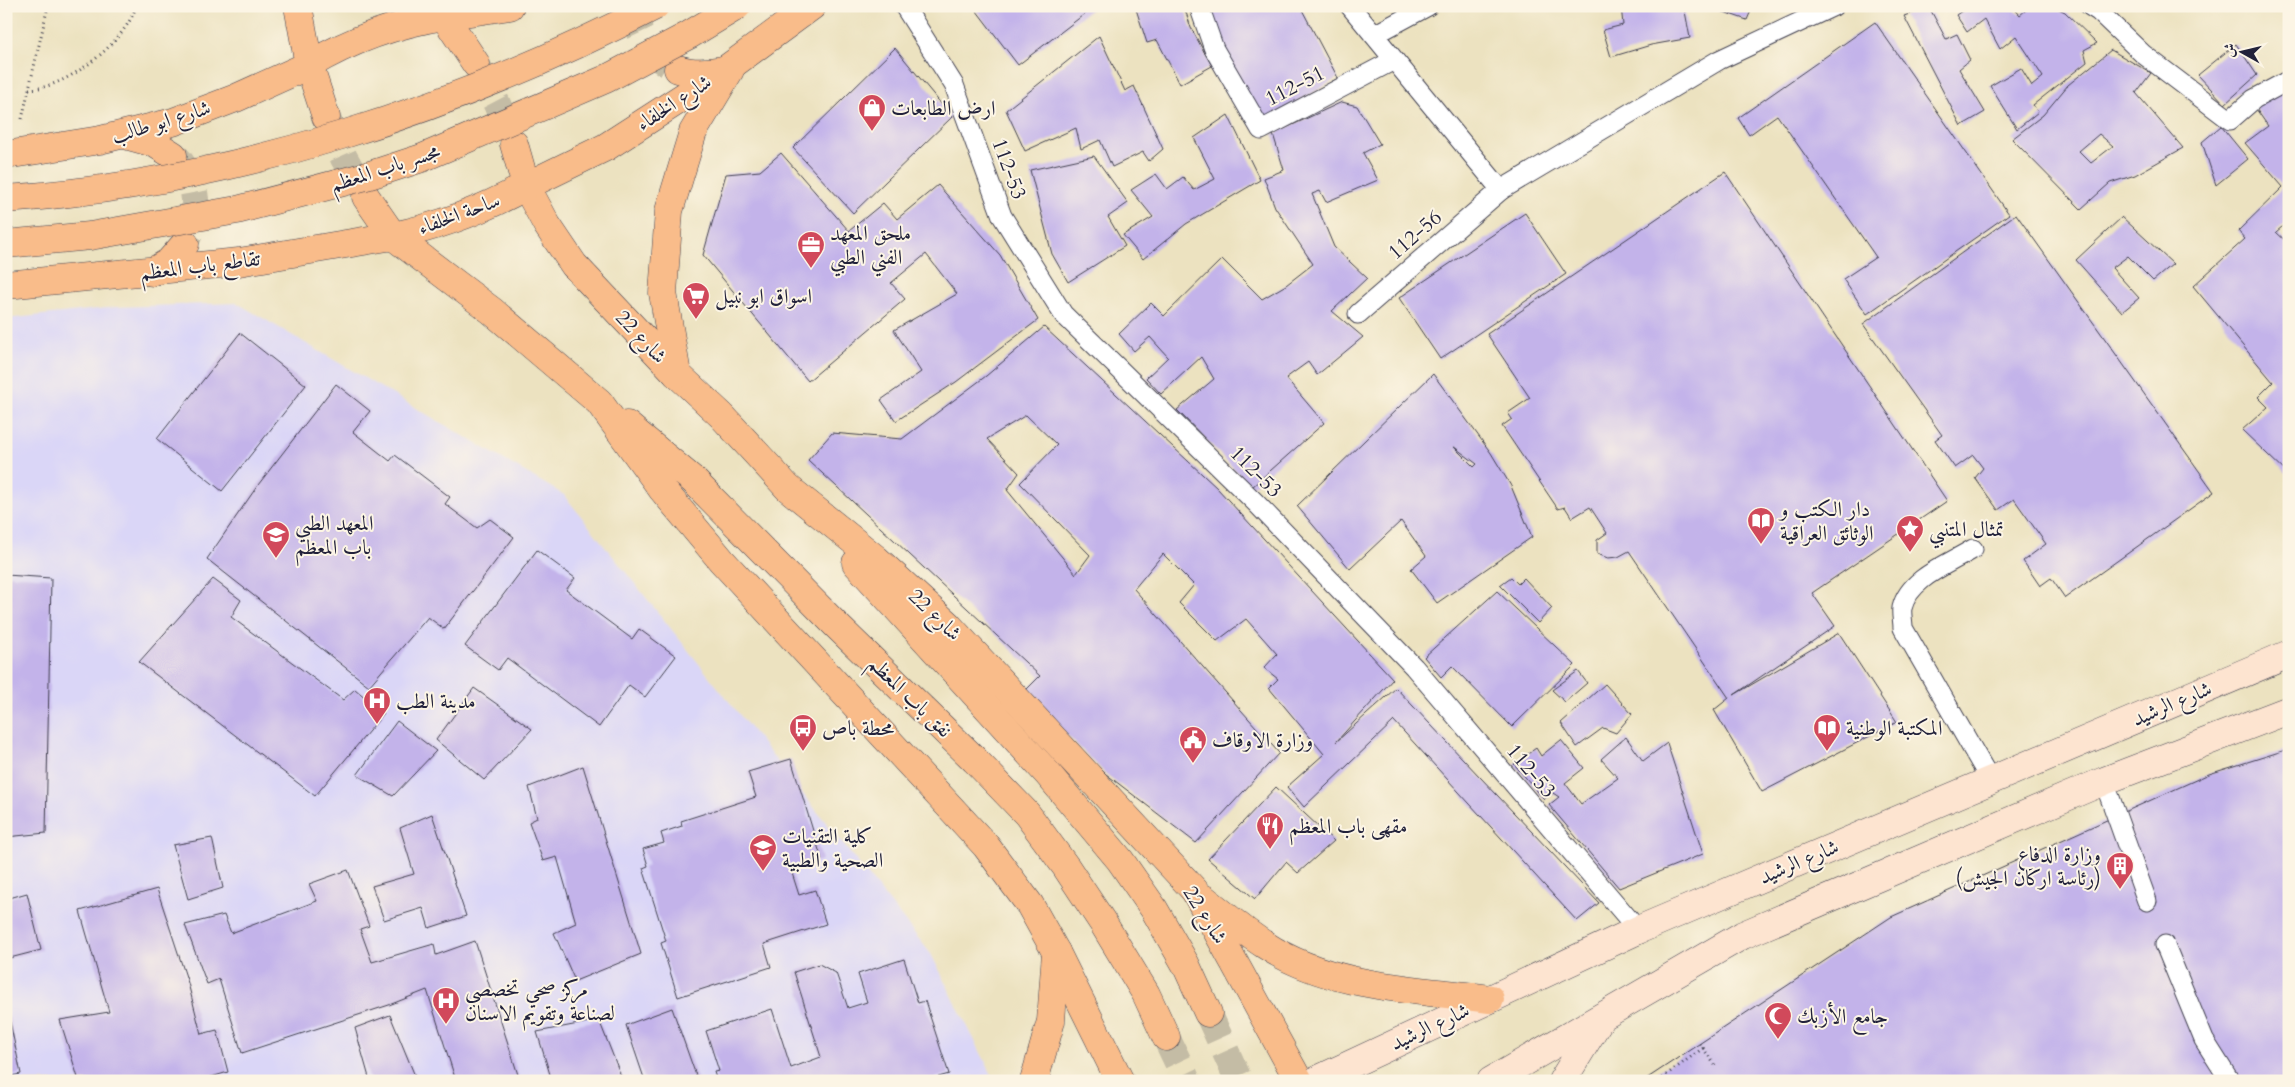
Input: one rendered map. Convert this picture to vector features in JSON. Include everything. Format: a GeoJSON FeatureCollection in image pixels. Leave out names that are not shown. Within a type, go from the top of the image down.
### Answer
{"type":"FeatureCollection","features":[{"type":"Feature","properties":{"kind":"main road"},"geometry":{"type":"LineString","coordinates":[[298,6],[309,65],[326,117]]}},
{"type":"Feature","properties":{"kind":"main road"},"geometry":{"type":"LineString","coordinates":[[309,65],[345,45],[377,32],[441,11],[510,6]]}},
{"type":"Feature","properties":{"kind":"main road","name":"مجسر باب المعظم"},"geometry":{"type":"LineString","coordinates":[[6,199],[90,191],[169,177],[241,163],[309,145],[375,125],[504,77],[586,42],[655,6]]}},
{"type":"Feature","properties":{"kind":"main road","name":"مجسر باب المعظم"},"geometry":{"type":"LineString","coordinates":[[6,244],[90,236],[237,210],[405,164],[472,138],[606,78],[689,35],[737,6]]}},
{"type":"Feature","properties":{"kind":"main road","name":"شارع الخلفاء"},"geometry":{"type":"LineString","coordinates":[[526,186],[606,147],[730,66],[812,6]]}},
{"type":"Feature","properties":{"kind":"main road"},"geometry":{"type":"LineString","coordinates":[[441,11],[476,64]]}},
{"type":"Feature","properties":{"kind":"main road","name":"شارع ابو طالب"},"geometry":{"type":"LineString","coordinates":[[10,154],[125,135],[182,119],[236,98],[309,65]]}},
{"type":"Feature","properties":{"kind":"main road"},"geometry":{"type":"LineString","coordinates":[[678,69],[688,72],[707,73],[730,66]]}},
{"type":"Feature","properties":{"kind":"main road"},"geometry":{"type":"LineString","coordinates":[[677,374],[663,293],[669,211],[693,132],[730,66]]}},
{"type":"Feature","properties":{"kind":"main road"},"geometry":{"type":"LineString","coordinates":[[125,135],[154,143],[173,154]]}},
{"type":"Feature","properties":{"kind":"main road","name":"ساحة الخلفاء"},"geometry":{"type":"LineString","coordinates":[[366,197],[393,236],[432,227],[472,214],[526,186],[514,144]]}},
{"type":"Feature","properties":{"kind":"main road","name":"شارع 22"},"geometry":{"type":"LineString","coordinates":[[526,186],[547,225],[574,266],[677,374],[722,416],[788,488],[876,559],[948,625],[1195,892],[1299,1081]]}},
{"type":"Feature","properties":{"kind":"main road"},"geometry":{"type":"LineString","coordinates":[[393,236],[492,311],[599,402],[662,489],[722,561],[986,846],[1030,905],[1056,952],[1120,1081]]}},
{"type":"Feature","properties":{"kind":"main road","name":"تقاطع باب المعظم"},"geometry":{"type":"LineString","coordinates":[[6,285],[239,262],[393,236]]}},
{"type":"Feature","properties":{"kind":"main road"},"geometry":{"type":"LineString","coordinates":[[152,272],[169,262],[185,244]]}},
{"type":"Feature","properties":{"kind":"main road","name":"نفق باب المعظم"},"geometry":{"type":"LineString","coordinates":[[599,402],[693,480],[1027,814],[1066,867],[1103,923],[1146,994],[1166,1036]]}},
{"type":"Feature","properties":{"kind":"main road"},"geometry":{"type":"LineString","coordinates":[[788,488],[1047,773],[1120,860],[1154,909],[1186,965],[1208,1013]]}},
{"type":"Feature","properties":{"kind":"main road","name":"شارع الرشيد"},"geometry":{"type":"LineString","coordinates":[[1315,1081],[1638,930],[2289,654]]}},
{"type":"Feature","properties":{"kind":"main road"},"geometry":{"type":"LineString","coordinates":[[1490,1081],[1744,935],[2104,780],[2289,710]]}},
{"type":"Feature","properties":{"kind":"main road"},"geometry":{"type":"LineString","coordinates":[[1195,892],[1266,945],[1306,966],[1352,981],[1490,999]]}},
{"type":"Feature","properties":{"kind":"main road"},"geometry":{"type":"LineString","coordinates":[[1034,1081],[1050,1021],[1056,952]]}},
{"type":"Feature","properties":{"kind":"main road"},"geometry":{"type":"LineString","coordinates":[[1562,1081],[1602,1016]]}},
{"type":"Feature","properties":{"kind":"lane","name":"112-53"},"geometry":{"type":"LineString","coordinates":[[904,6],[954,85],[1002,216],[1063,314],[1256,502],[1414,667],[1638,930]]}},
{"type":"Feature","properties":{"kind":"lane","name":"112-51"},"geometry":{"type":"LineString","coordinates":[[1199,6],[1214,49],[1261,130],[1394,60]]}},
{"type":"Feature","properties":{"kind":"lane"},"geometry":{"type":"LineString","coordinates":[[1350,6],[1501,190]]}},
{"type":"Feature","properties":{"kind":"lane"},"geometry":{"type":"LineString","coordinates":[[1374,35],[1428,6]]}},
{"type":"Feature","properties":{"kind":"lane","name":"112-56"},"geometry":{"type":"LineString","coordinates":[[1358,314],[1501,190],[1719,60],[1834,6]]}},
{"type":"Feature","properties":{"kind":"lane"},"geometry":{"type":"LineString","coordinates":[[2090,6],[2098,11],[2143,54],[2230,120],[2254,99],[2289,80]]}},
{"type":"Feature","properties":{"kind":"lane"},"geometry":{"type":"LineString","coordinates":[[1973,549],[1917,583],[1907,594],[1902,610],[1903,628],[1991,781]]}},
{"type":"Feature","properties":{"kind":"lane"},"geometry":{"type":"LineString","coordinates":[[2104,780],[2147,901]]}},
{"type":"Feature","properties":{"kind":"lane"},"geometry":{"type":"LineString","coordinates":[[2165,945],[2204,1040],[2230,1081]]}},
{"type":"Feature","properties":{"kind":"path"},"geometry":{"type":"LineString","coordinates":[[10,154],[29,88],[48,6]]}},
{"type":"Feature","properties":{"kind":"path"},"geometry":{"type":"LineString","coordinates":[[29,88],[37,89],[81,70],[100,55],[124,29],[136,6]]}},
{"type":"Feature","properties":{"kind":"path"},"geometry":{"type":"LineString","coordinates":[[1700,1043],[1715,1065]]}},
{"type":"Feature","properties":{"kind":"path"},"geometry":{"type":"LineString","coordinates":[[1658,1081],[1703,1048]]}},
{"type":"Feature","properties":{"kind":"shaded area","name":"مدينة الطب"},"geometry":{"type":"Polygon","coordinates":[[[237,303],[564,495],[931,954],[995,1081],[6,1081],[6,319],[117,307],[237,303]]]}},
{"type":"Feature","properties":{"kind":"building"},"geometry":{"type":"Polygon","coordinates":[[[973,6],[1095,6],[1018,65],[973,6]]]}},
{"type":"Feature","properties":{"kind":"building"},"geometry":{"type":"Polygon","coordinates":[[[1135,6],[1184,6],[1191,28],[1212,66],[1180,84],[1157,40],[1147,43],[1135,6]]]}},
{"type":"Feature","properties":{"kind":"building"},"geometry":{"type":"Polygon","coordinates":[[[1207,6],[1300,6],[1338,78],[1261,123],[1216,47],[1207,6]]]}},
{"type":"Feature","properties":{"kind":"building"},"geometry":{"type":"Polygon","coordinates":[[[1621,6],[1684,6],[1690,38],[1651,45],[1611,57],[1603,30],[1623,25],[1621,6]]]}},
{"type":"Feature","properties":{"kind":"building"},"geometry":{"type":"Polygon","coordinates":[[[1717,6],[1753,6],[1747,20],[1715,9],[1717,6]]]}},
{"type":"Feature","properties":{"kind":"building"},"geometry":{"type":"Polygon","coordinates":[[[1969,6],[2012,6],[2020,15],[2031,6],[2053,6],[2065,12],[2097,43],[2084,50],[2087,62],[2033,105],[2038,112],[2017,129],[1990,86],[2021,68],[2032,86],[2043,77],[2016,36],[2000,49],[1984,19],[1967,32],[1956,15],[1969,6]]]}},
{"type":"Feature","properties":{"kind":"building"},"geometry":{"type":"Polygon","coordinates":[[[1929,7],[1946,39],[1957,34],[1970,60],[1959,69],[1985,112],[1961,126],[1904,16],[1929,7]]]}},
{"type":"Feature","properties":{"kind":"building"},"geometry":{"type":"Polygon","coordinates":[[[1875,22],[2009,214],[1867,314],[1843,279],[1876,257],[1777,115],[1749,135],[1738,118],[1875,22]]]}},
{"type":"Feature","properties":{"kind":"building"},"geometry":{"type":"Polygon","coordinates":[[[1099,36],[1125,91],[1134,86],[1163,149],[1149,161],[1143,152],[1112,167],[1100,140],[1081,149],[1076,128],[1025,151],[1006,110],[1099,36]]]}},
{"type":"Feature","properties":{"kind":"building"},"geometry":{"type":"Polygon","coordinates":[[[2236,44],[2257,75],[2225,104],[2198,75],[2236,44]]]}},
{"type":"Feature","properties":{"kind":"building","name":"ارض الطابعات"},"geometry":{"type":"Polygon","coordinates":[[[895,48],[952,117],[853,213],[793,148],[895,48]]]}},
{"type":"Feature","properties":{"kind":"building"},"geometry":{"type":"Polygon","coordinates":[[[2111,50],[2151,73],[2136,93],[2183,148],[2135,175],[2110,183],[2081,209],[2012,139],[2043,115],[2068,85],[2111,50]],[[2099,134],[2079,151],[2091,163],[2113,146],[2099,134]]]}},
{"type":"Feature","properties":{"kind":"building"},"geometry":{"type":"Polygon","coordinates":[[[2289,87],[2289,221],[2276,232],[2289,244],[2289,475],[2242,430],[2268,407],[2258,397],[2273,382],[2193,286],[2245,239],[2238,231],[2283,187],[2245,143],[2268,126],[2254,106],[2289,87]]]}},
{"type":"Feature","properties":{"kind":"building"},"geometry":{"type":"Polygon","coordinates":[[[1342,102],[1357,106],[1380,144],[1363,153],[1378,180],[1326,202],[1320,191],[1312,194],[1334,247],[1367,278],[1332,311],[1363,337],[1317,375],[1308,362],[1286,378],[1324,423],[1252,487],[1177,410],[1214,379],[1201,357],[1161,394],[1146,378],[1168,357],[1150,337],[1134,351],[1119,334],[1151,303],[1164,316],[1222,259],[1262,299],[1286,285],[1313,264],[1275,207],[1264,178],[1284,170],[1273,134],[1342,102]]]}},
{"type":"Feature","properties":{"kind":"building"},"geometry":{"type":"Polygon","coordinates":[[[1228,115],[1260,180],[1186,224],[1143,259],[1123,235],[1153,217],[1131,190],[1156,174],[1167,189],[1183,177],[1194,190],[1215,179],[1194,138],[1228,115]]]}},
{"type":"Feature","properties":{"kind":"building"},"geometry":{"type":"Polygon","coordinates":[[[2221,126],[2248,159],[2216,185],[2202,142],[2221,126]]]}},
{"type":"Feature","properties":{"kind":"building","name":"ملحق المعهد الفني الطبي"},"geometry":{"type":"Polygon","coordinates":[[[781,153],[849,231],[883,203],[897,219],[938,185],[1000,255],[1038,320],[956,382],[896,421],[881,400],[921,372],[894,330],[957,294],[926,254],[891,283],[905,299],[808,381],[703,255],[726,174],[760,171],[781,153]]]}},
{"type":"Feature","properties":{"kind":"building"},"geometry":{"type":"Polygon","coordinates":[[[1094,156],[1128,203],[1108,217],[1125,246],[1068,282],[1052,254],[1030,170],[1094,156]]]}},
{"type":"Feature","properties":{"kind":"building"},"geometry":{"type":"Polygon","coordinates":[[[1725,172],[1947,501],[1812,593],[1835,626],[1734,695],[1839,633],[1897,722],[1762,792],[1714,710],[1729,698],[1629,551],[1618,557],[1608,558],[1597,554],[1597,540],[1607,533],[1590,507],[1572,518],[1565,507],[1558,509],[1502,426],[1512,419],[1508,413],[1530,398],[1487,334],[1725,172]]]}},
{"type":"Feature","properties":{"kind":"building"},"geometry":{"type":"Polygon","coordinates":[[[1525,213],[1566,274],[1440,359],[1399,298],[1525,213]]]}},
{"type":"Feature","properties":{"kind":"building"},"geometry":{"type":"Polygon","coordinates":[[[2016,214],[2214,492],[2065,598],[2051,578],[2040,586],[2023,561],[2046,544],[2014,499],[1998,510],[1975,478],[1983,468],[1973,455],[1955,468],[1935,440],[1942,435],[1863,324],[2016,214]]]}},
{"type":"Feature","properties":{"kind":"building"},"geometry":{"type":"Polygon","coordinates":[[[2122,217],[2173,264],[2153,281],[2128,256],[2112,268],[2139,298],[2122,312],[2076,260],[2122,217]]]}},
{"type":"Feature","properties":{"kind":"building"},"geometry":{"type":"Polygon","coordinates":[[[1044,327],[1217,488],[1393,679],[1336,742],[1396,688],[1599,903],[1577,921],[1394,721],[1304,807],[1287,787],[1324,754],[1269,688],[1278,679],[1264,668],[1277,654],[1246,619],[1217,641],[1179,603],[1194,585],[1163,554],[1134,589],[1279,753],[1196,843],[1106,774],[1024,692],[1040,676],[808,460],[832,433],[902,439],[986,376],[1044,327]],[[1026,415],[987,439],[1019,473],[1007,490],[1076,574],[1090,555],[1020,483],[1057,445],[1026,415]]]}},
{"type":"Feature","properties":{"kind":"building"},"geometry":{"type":"Polygon","coordinates":[[[240,333],[306,385],[222,491],[157,439],[240,333]]]}},
{"type":"Feature","properties":{"kind":"building"},"geometry":{"type":"Polygon","coordinates":[[[1433,374],[1491,453],[1511,486],[1532,537],[1437,603],[1411,569],[1426,556],[1401,521],[1350,569],[1297,506],[1433,374]],[[1453,446],[1474,467],[1477,464],[1453,446]]]}},
{"type":"Feature","properties":{"kind":"building"},"geometry":{"type":"Polygon","coordinates":[[[336,384],[370,411],[353,432],[390,461],[395,455],[450,497],[445,504],[477,528],[490,519],[514,537],[444,629],[428,617],[369,686],[207,559],[258,485],[336,384]]]}},
{"type":"Feature","properties":{"kind":"building"},"geometry":{"type":"Polygon","coordinates":[[[537,550],[575,578],[566,590],[632,639],[639,629],[676,656],[645,697],[629,685],[599,727],[507,658],[498,670],[465,646],[537,550]]]}},
{"type":"Feature","properties":{"kind":"building"},"geometry":{"type":"Polygon","coordinates":[[[6,575],[51,578],[46,833],[6,837],[6,575]]]}},
{"type":"Feature","properties":{"kind":"building"},"geometry":{"type":"Polygon","coordinates":[[[1511,577],[1518,584],[1524,578],[1552,608],[1538,623],[1500,585],[1511,577]]]}},
{"type":"Feature","properties":{"kind":"building"},"geometry":{"type":"Polygon","coordinates":[[[213,579],[241,600],[231,617],[343,700],[355,689],[384,713],[315,796],[139,662],[213,579]]]}},
{"type":"Feature","properties":{"kind":"building"},"geometry":{"type":"Polygon","coordinates":[[[1497,591],[1575,665],[1512,727],[1452,666],[1441,677],[1424,657],[1497,591]]]}},
{"type":"Feature","properties":{"kind":"building"},"geometry":{"type":"Polygon","coordinates":[[[1578,671],[1587,683],[1565,702],[1552,690],[1578,671]]]}},
{"type":"Feature","properties":{"kind":"building"},"geometry":{"type":"Polygon","coordinates":[[[1605,684],[1632,714],[1616,733],[1603,728],[1577,747],[1561,723],[1605,684]]]}},
{"type":"Feature","properties":{"kind":"building"},"geometry":{"type":"Polygon","coordinates":[[[474,688],[532,729],[484,780],[436,740],[474,688]]]}},
{"type":"Feature","properties":{"kind":"building"},"geometry":{"type":"Polygon","coordinates":[[[397,721],[436,751],[393,796],[357,775],[397,721]]]}},
{"type":"Feature","properties":{"kind":"building"},"geometry":{"type":"Polygon","coordinates":[[[1626,737],[1643,761],[1667,743],[1703,854],[1619,888],[1549,805],[1559,797],[1553,793],[1544,799],[1514,764],[1536,748],[1541,756],[1561,740],[1584,768],[1565,783],[1581,804],[1618,778],[1601,759],[1626,737]]]}},
{"type":"Feature","properties":{"kind":"building","name":"وزارة الدفاع (رئاسة اركان الجيش)"},"geometry":{"type":"Polygon","coordinates":[[[2289,749],[2289,1081],[1643,1081],[1891,917],[2209,774],[2289,749]]]}},
{"type":"Feature","properties":{"kind":"building"},"geometry":{"type":"Polygon","coordinates":[[[791,759],[822,860],[791,870],[799,895],[815,890],[826,924],[764,944],[771,967],[678,997],[661,943],[666,941],[643,868],[648,866],[643,849],[664,843],[661,833],[682,826],[681,821],[756,797],[748,772],[791,759]]]}},
{"type":"Feature","properties":{"kind":"building"},"geometry":{"type":"Polygon","coordinates":[[[583,766],[641,954],[575,981],[554,933],[576,923],[557,857],[543,861],[529,822],[537,818],[529,787],[583,766]]]}},
{"type":"Feature","properties":{"kind":"building","name":"مقهى باب المعظم"},"geometry":{"type":"Polygon","coordinates":[[[1276,787],[1334,841],[1298,873],[1286,862],[1255,899],[1208,859],[1276,787]]]}},
{"type":"Feature","properties":{"kind":"building"},"geometry":{"type":"Polygon","coordinates":[[[432,814],[466,916],[429,928],[423,908],[384,920],[372,886],[414,874],[400,828],[432,814]]]}},
{"type":"Feature","properties":{"kind":"building"},"geometry":{"type":"Polygon","coordinates":[[[212,838],[223,888],[188,899],[173,845],[212,838]]]}},
{"type":"Feature","properties":{"kind":"building"},"geometry":{"type":"Polygon","coordinates":[[[348,870],[369,926],[360,929],[372,962],[434,944],[436,955],[475,941],[520,1081],[456,1081],[427,990],[389,1005],[242,1053],[219,979],[207,984],[185,925],[224,915],[231,933],[317,901],[309,884],[348,870]]]}},
{"type":"Feature","properties":{"kind":"building"},"geometry":{"type":"Polygon","coordinates":[[[157,889],[188,983],[201,1034],[217,1030],[228,1072],[198,1081],[79,1081],[60,1020],[109,1012],[80,911],[157,889]]]}},
{"type":"Feature","properties":{"kind":"building"},"geometry":{"type":"Polygon","coordinates":[[[27,893],[41,950],[6,959],[6,899],[27,893]]]}},
{"type":"Feature","properties":{"kind":"building"},"geometry":{"type":"Polygon","coordinates":[[[904,959],[918,1003],[925,1001],[949,1074],[935,1078],[936,1081],[717,1081],[714,1072],[719,1071],[706,1031],[772,1009],[791,1068],[821,1057],[794,972],[819,964],[836,973],[848,1008],[867,1002],[858,974],[904,959]]]}},
{"type":"Feature","properties":{"kind":"building"},"geometry":{"type":"Polygon","coordinates":[[[672,1008],[698,1081],[645,1081],[626,1025],[672,1008]]]}},
{"type":"Feature","properties":{"kind":"building"},"geometry":{"type":"Polygon","coordinates":[[[390,1015],[416,1081],[370,1081],[355,1028],[390,1015]]]}},
{"type":"Feature","properties":{"kind":"building"},"geometry":{"type":"Polygon","coordinates":[[[6,1017],[9,1017],[21,1074],[6,1077],[6,1017]]]}},
{"type":"Feature","properties":{"kind":"building"},"geometry":{"type":"Polygon","coordinates":[[[599,1020],[623,1081],[552,1081],[537,1032],[599,1020]]]}},
{"type":"Feature","properties":{"kind":"tunnel"},"geometry":{"type":"LineString","coordinates":[[633,6],[637,25],[645,42],[657,56],[673,67]]}},
{"type":"Feature","properties":{"kind":"tunnel"},"geometry":{"type":"LineString","coordinates":[[476,64],[497,104],[513,143]]}},
{"type":"Feature","properties":{"kind":"tunnel"},"geometry":{"type":"LineString","coordinates":[[326,117],[344,158],[366,197]]}},
{"type":"Feature","properties":{"kind":"tunnel"},"geometry":{"type":"LineString","coordinates":[[175,156],[188,175],[194,195],[194,217],[187,238]]}},
{"type":"Feature","properties":{"kind":"tunnel"},"geometry":{"type":"LineString","coordinates":[[1208,1013],[1239,1081]]}},
{"type":"Feature","properties":{"kind":"tunnel"},"geometry":{"type":"LineString","coordinates":[[1166,1037],[1187,1081]]}},
{"type":"Feature","properties":{"kind":"place","name":"ارض الطابعات"},"geometry":{"type":"Point","coordinates":[872,132]}},
{"type":"Feature","properties":{"kind":"place","name":"ملحق المعهد الفني الطبي"},"geometry":{"type":"Point","coordinates":[811,269]}},
{"type":"Feature","properties":{"kind":"place","name":"اسواق ابو نبيل"},"geometry":{"type":"Point","coordinates":[696,320]}},
{"type":"Feature","properties":{"kind":"place","name":"دار الكتب و الوثائق العراقية"},"geometry":{"type":"Point","coordinates":[1761,545]}},
{"type":"Feature","properties":{"kind":"place","name":"تمثال المتنبي"},"geometry":{"type":"Point","coordinates":[1910,553]}},
{"type":"Feature","properties":{"kind":"place","name":"المعهد الطبي باب المعظم"},"geometry":{"type":"Point","coordinates":[276,559]}},
{"type":"Feature","properties":{"kind":"place","name":"مدينة الطب"},"geometry":{"type":"Point","coordinates":[377,725]}},
{"type":"Feature","properties":{"kind":"place","name":"محطة باص"},"geometry":{"type":"Point","coordinates":[803,752]}},
{"type":"Feature","properties":{"kind":"place","name":"المكتبة الوطنية"},"geometry":{"type":"Point","coordinates":[1827,752]}},
{"type":"Feature","properties":{"kind":"place","name":"وزارة الاوقاف"},"geometry":{"type":"Point","coordinates":[1193,764]}},
{"type":"Feature","properties":{"kind":"place","name":"مقهى باب المعظم"},"geometry":{"type":"Point","coordinates":[1270,850]}},
{"type":"Feature","properties":{"kind":"place","name":"كلية التقنيات الصحية والطبية"},"geometry":{"type":"Point","coordinates":[763,872]}},
{"type":"Feature","properties":{"kind":"place","name":"وزارة الدفاع (رئاسة اركان الجيش)"},"geometry":{"type":"Point","coordinates":[2120,890]}},
{"type":"Feature","properties":{"kind":"place","name":"مركز صحي تخصصي لصناعة وتقويم الاسنان"},"geometry":{"type":"Point","coordinates":[446,1025]}},
{"type":"Feature","properties":{"kind":"place","name":"جامع الأزبك"},"geometry":{"type":"Point","coordinates":[1778,1040]}}]}
